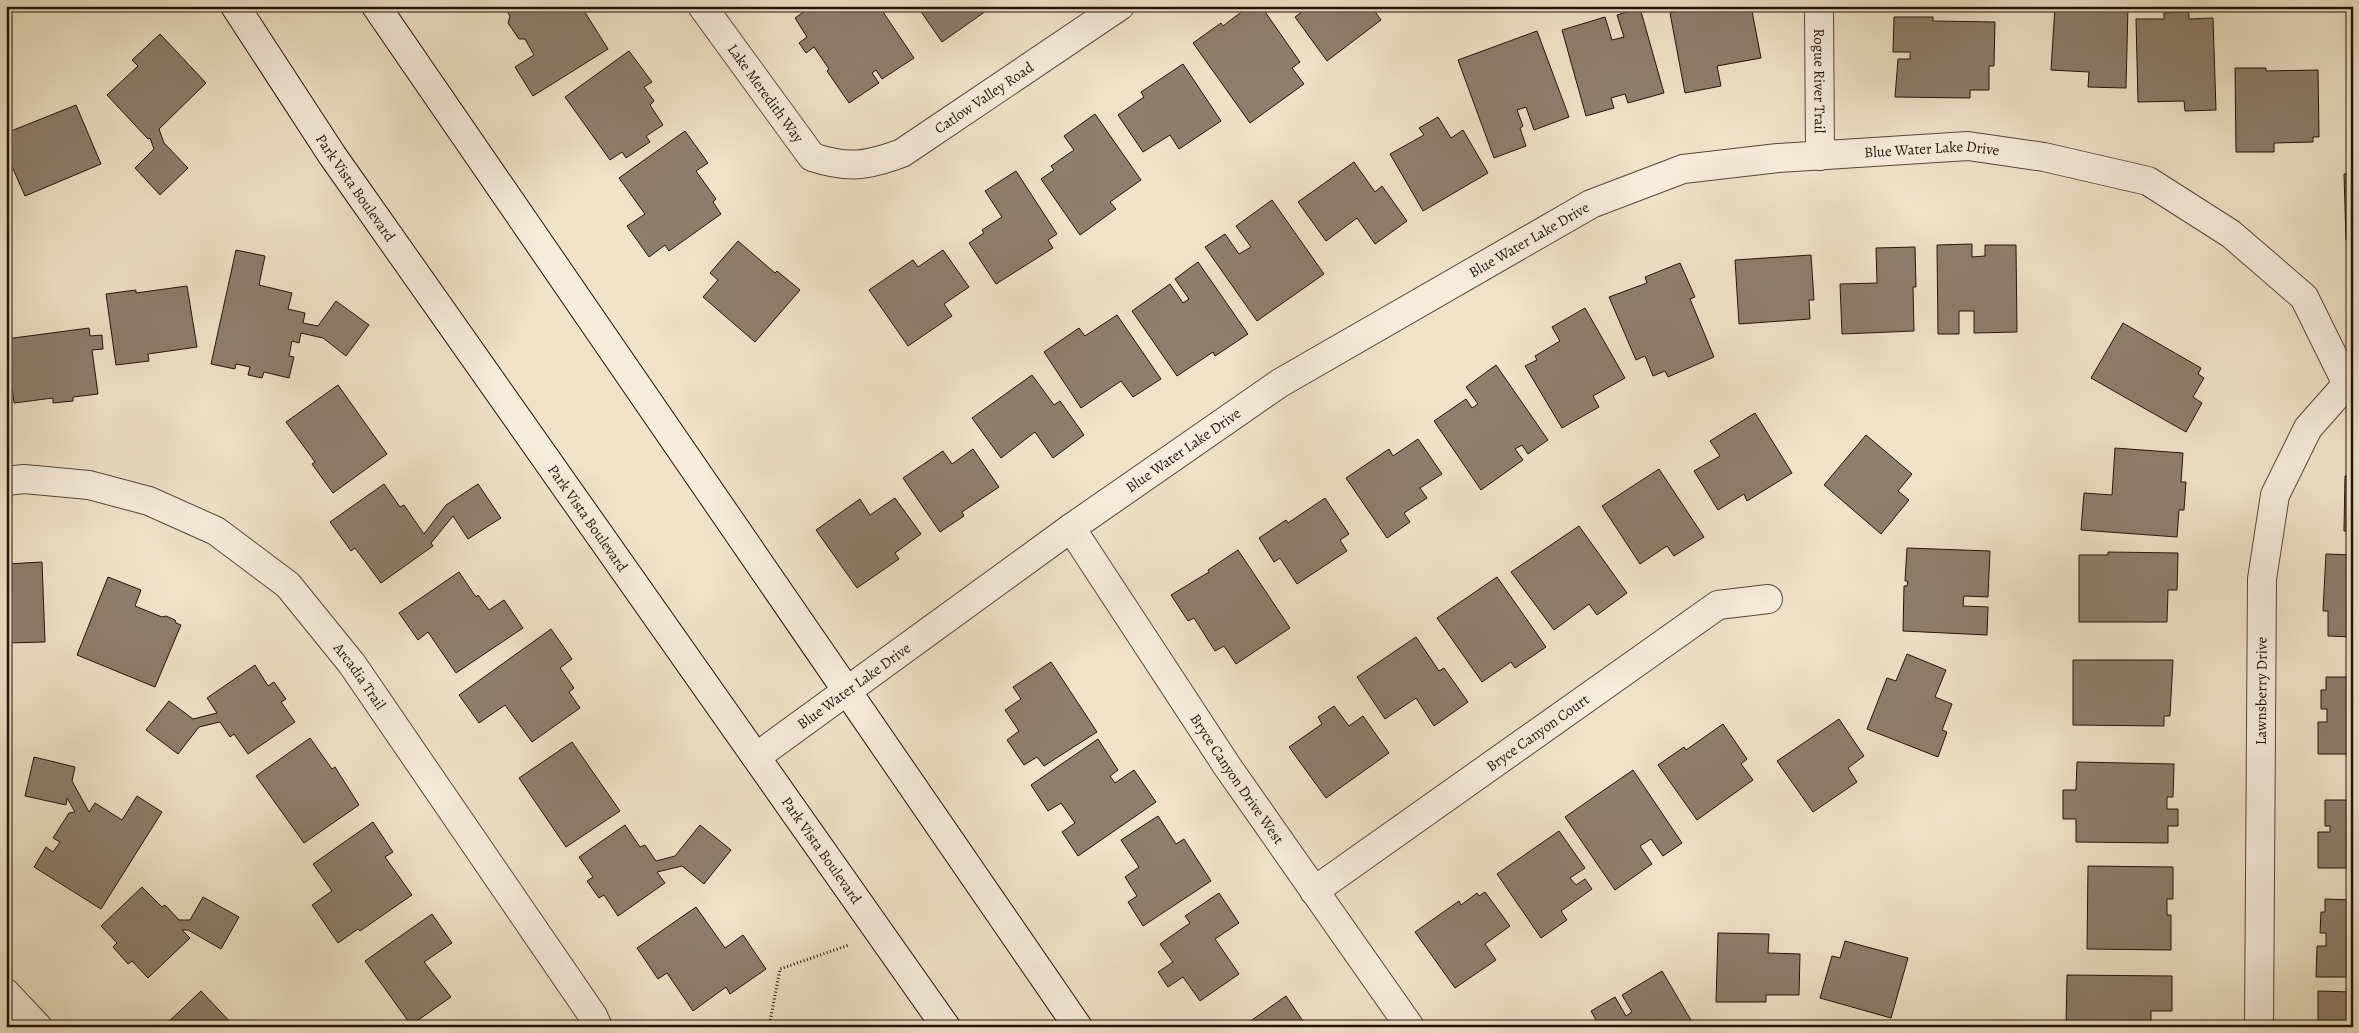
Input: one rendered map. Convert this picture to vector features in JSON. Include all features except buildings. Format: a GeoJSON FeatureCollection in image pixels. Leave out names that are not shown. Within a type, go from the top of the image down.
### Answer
{"type":"FeatureCollection","features":[{"type":"Feature","properties":{"kind":"street","name":"Park Vista Boulevard"},"geometry":{"type":"LineString","coordinates":[[235,6],[338,163],[946,1027]]}},
{"type":"Feature","properties":{"kind":"street"},"geometry":{"type":"LineString","coordinates":[[376,6],[1078,1027]]}},
{"type":"Feature","properties":{"kind":"street","name":"Lake Meredith Way"},"geometry":{"type":"LineString","coordinates":[[702,6],[812,157],[837,166]]}},
{"type":"Feature","properties":{"kind":"street","name":"Catlow Valley Road"},"geometry":{"type":"LineString","coordinates":[[837,166],[873,164],[902,153],[1120,6]]}},
{"type":"Feature","properties":{"kind":"street","name":"Rogue River Trail"},"geometry":{"type":"LineString","coordinates":[[1819,6],[1820,156]]}},
{"type":"Feature","properties":{"kind":"street","name":"Blue Water Lake Drive"},"geometry":{"type":"LineString","coordinates":[[756,756],[1071,528],[1280,383],[1591,204],[1683,169],[1706,165],[1968,146],[2044,157],[2148,181],[2231,234],[2304,297],[2350,382]]}},
{"type":"Feature","properties":{"kind":"street","name":"Lawnsberry Drive"},"geometry":{"type":"LineString","coordinates":[[2259,1027],[2262,579],[2274,495],[2308,428],[2350,382]]}},
{"type":"Feature","properties":{"kind":"street","name":"Arcadia Trail"},"geometry":{"type":"LineString","coordinates":[[6,481],[24,479],[89,485],[149,501],[216,531],[288,585],[352,664],[594,1016],[598,1027]]}},
{"type":"Feature","properties":{"kind":"street","name":"Bryce Canyon Drive West"},"geometry":{"type":"LineString","coordinates":[[1071,528],[1228,766],[1410,1027]]}},
{"type":"Feature","properties":{"kind":"street","name":"Bryce Canyon Court"},"geometry":{"type":"LineString","coordinates":[[1314,891],[1718,605],[1768,599]]}},
{"type":"Feature","properties":{"kind":"street"},"geometry":{"type":"LineString","coordinates":[[6,993],[38,1027]]}},
{"type":"Feature","properties":{"kind":"path"},"geometry":{"type":"LineString","coordinates":[[769,1027],[780,969],[826,955],[879,932]]}}]}
